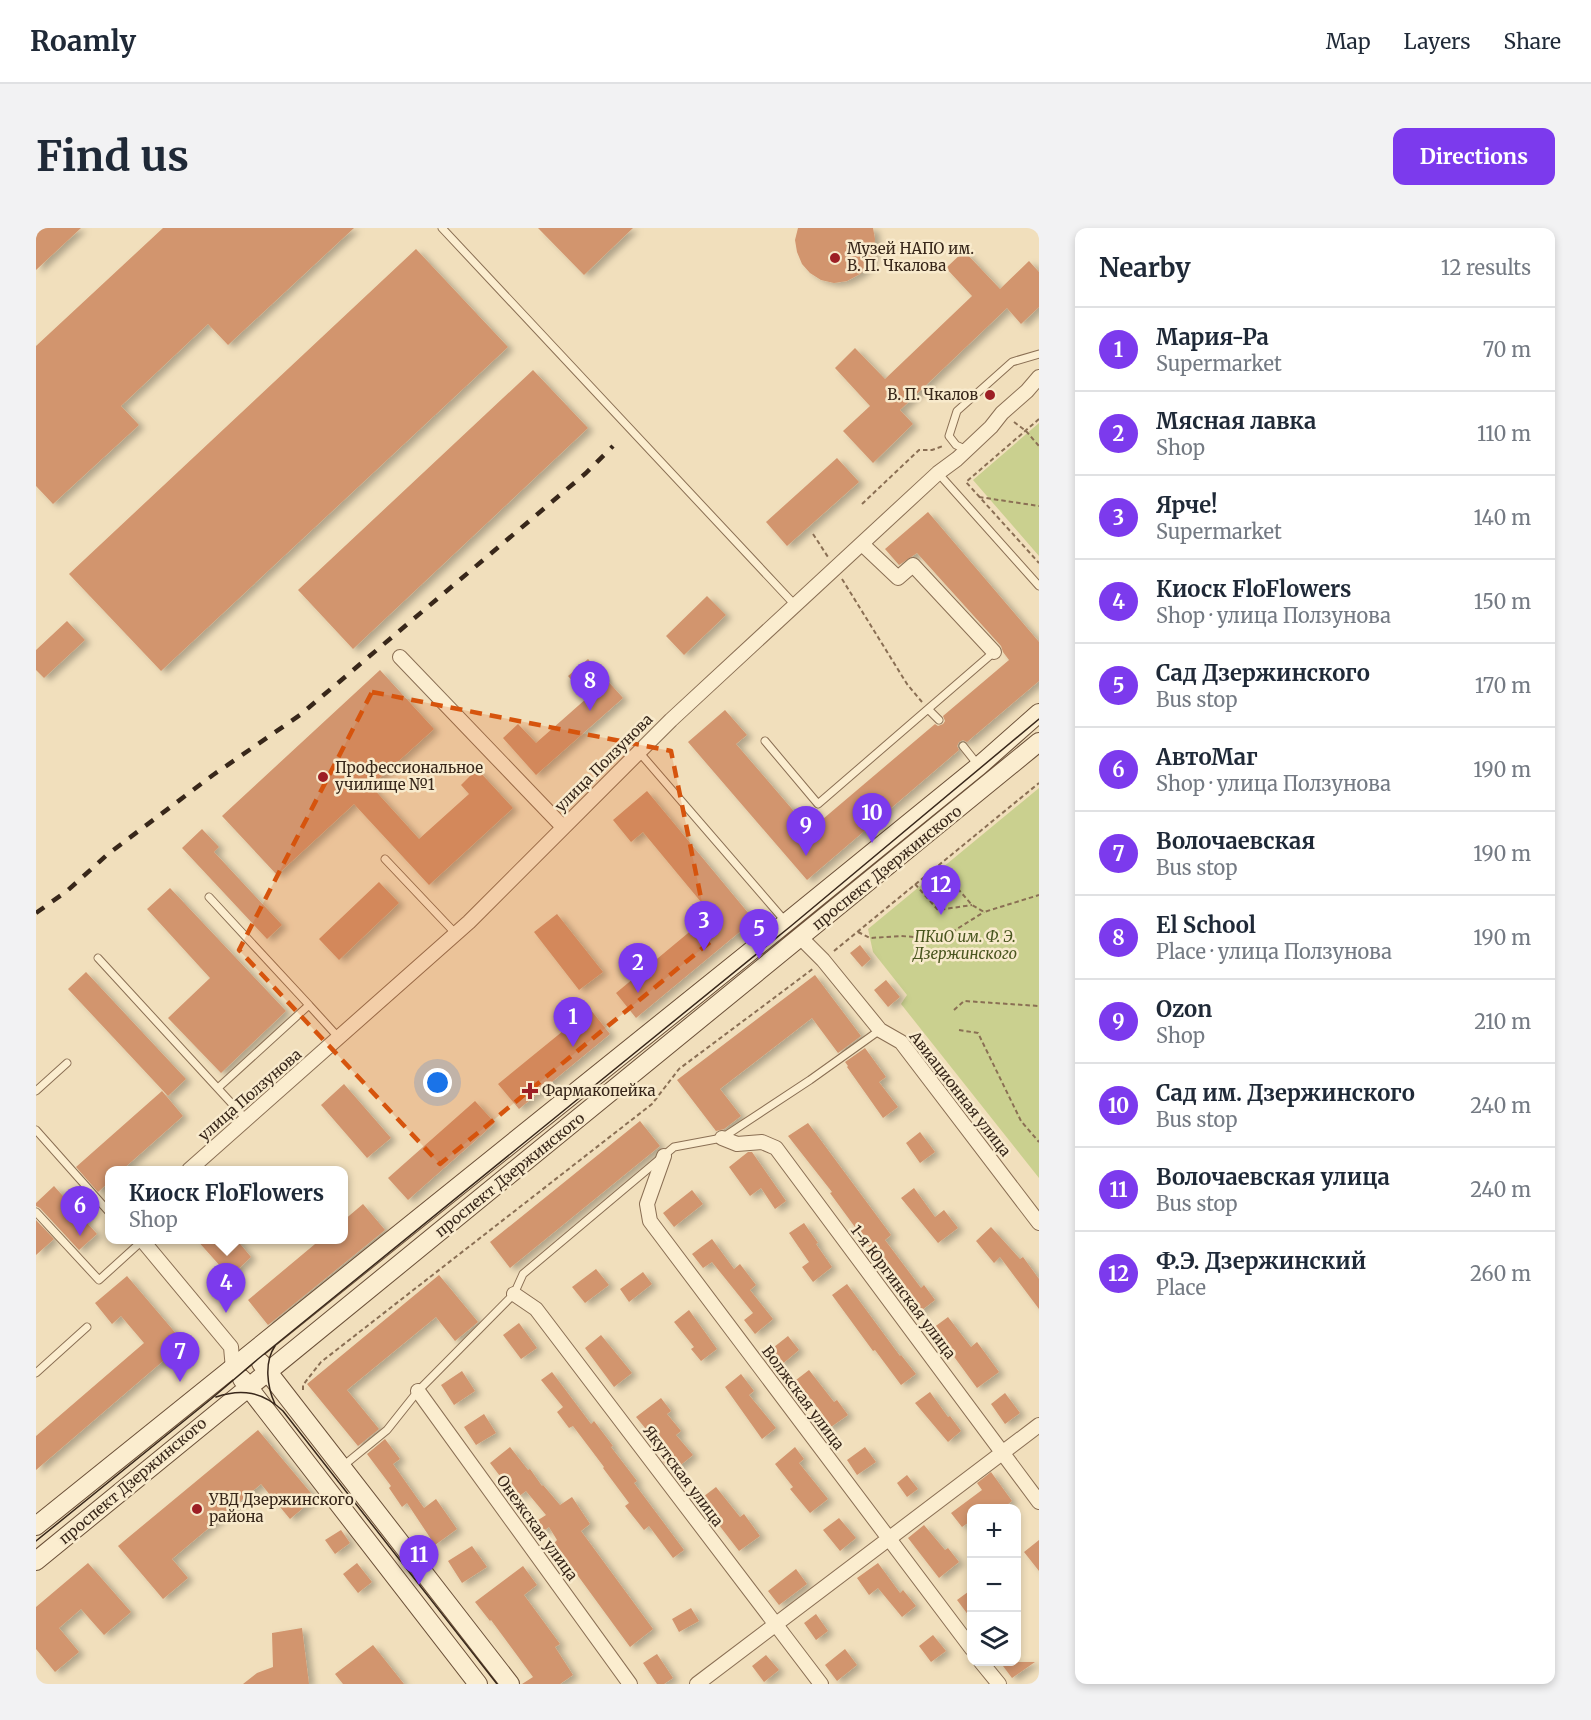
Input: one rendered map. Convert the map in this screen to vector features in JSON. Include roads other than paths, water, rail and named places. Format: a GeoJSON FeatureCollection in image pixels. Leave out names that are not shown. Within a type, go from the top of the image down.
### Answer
{"type":"FeatureCollection","features":[{"type":"Feature","properties":{"kind":"main road","name":"проспект Дзержинского"},"geometry":{"type":"LineString","coordinates":[[36,1526],[787,922],[979,766],[1039,713]]}},
{"type":"Feature","properties":{"kind":"main road","name":"проспект Дзержинского"},"geometry":{"type":"LineString","coordinates":[[36,1561],[1039,742]]}},
{"type":"Feature","properties":{"kind":"main road"},"geometry":{"type":"LineString","coordinates":[[787,922],[801,938]]}},
{"type":"Feature","properties":{"kind":"main road"},"geometry":{"type":"LineString","coordinates":[[253,1353],[268,1372],[297,1398],[342,1467],[510,1684]]}},
{"type":"Feature","properties":{"kind":"main road"},"geometry":{"type":"LineString","coordinates":[[233,1369],[474,1683]]}},
{"type":"Feature","properties":{"kind":"street","name":"улица Ползунова"},"geometry":{"type":"LineString","coordinates":[[193,1166],[456,934],[638,752],[938,473],[967,450],[1039,377]]}},
{"type":"Feature","properties":{"kind":"street"},"geometry":{"type":"LineString","coordinates":[[862,544],[898,579],[913,565],[994,652]]}},
{"type":"Feature","properties":{"kind":"street"},"geometry":{"type":"LineString","coordinates":[[400,657],[563,827]]}},
{"type":"Feature","properties":{"kind":"street","name":"Авиационная улица"},"geometry":{"type":"LineString","coordinates":[[801,938],[823,960],[880,1030],[901,1042],[1039,1223]]}},
{"type":"Feature","properties":{"kind":"street","name":"1-я Юргинская улица"},"geometry":{"type":"LineString","coordinates":[[722,1138],[737,1144],[762,1142],[776,1148],[1039,1502]]}},
{"type":"Feature","properties":{"kind":"street","name":"Волжская улица"},"geometry":{"type":"LineString","coordinates":[[664,1156],[647,1204],[650,1221],[967,1643]]}},
{"type":"Feature","properties":{"kind":"street"},"geometry":{"type":"LineString","coordinates":[[145,1244],[231,1347],[233,1369]]}},
{"type":"Feature","properties":{"kind":"street","name":"Якутская улица"},"geometry":{"type":"LineString","coordinates":[[514,1294],[536,1309],[821,1684]]}},
{"type":"Feature","properties":{"kind":"street"},"geometry":{"type":"LineString","coordinates":[[231,1347],[253,1353]]}},
{"type":"Feature","properties":{"kind":"street","name":"Онежская улица"},"geometry":{"type":"LineString","coordinates":[[418,1391],[630,1684]]}},
{"type":"Feature","properties":{"kind":"street"},"geometry":{"type":"LineString","coordinates":[[697,1684],[1039,1425]]}},
{"type":"Feature","properties":{"kind":"street"},"geometry":{"type":"LineString","coordinates":[[984,1666],[999,1684]]}},
{"type":"Feature","properties":{"kind":"lane"},"geometry":{"type":"LineString","coordinates":[[442,228],[795,605]]}},
{"type":"Feature","properties":{"kind":"lane"},"geometry":{"type":"LineString","coordinates":[[967,450],[956,444],[949,436],[957,411],[1012,362],[1039,354]]}},
{"type":"Feature","properties":{"kind":"lane"},"geometry":{"type":"LineString","coordinates":[[938,473],[1039,585]]}},
{"type":"Feature","properties":{"kind":"lane"},"geometry":{"type":"LineString","coordinates":[[765,741],[818,804],[994,652]]}},
{"type":"Feature","properties":{"kind":"lane"},"geometry":{"type":"LineString","coordinates":[[928,709],[939,720]]}},
{"type":"Feature","properties":{"kind":"lane"},"geometry":{"type":"LineString","coordinates":[[963,746],[992,781]]}},
{"type":"Feature","properties":{"kind":"lane"},"geometry":{"type":"LineString","coordinates":[[638,752],[787,922]]}},
{"type":"Feature","properties":{"kind":"lane"},"geometry":{"type":"LineString","coordinates":[[386,860],[456,934]]}},
{"type":"Feature","properties":{"kind":"lane"},"geometry":{"type":"LineString","coordinates":[[209,897],[339,1038]]}},
{"type":"Feature","properties":{"kind":"lane"},"geometry":{"type":"LineString","coordinates":[[98,958],[246,1119]]}},
{"type":"Feature","properties":{"kind":"lane"},"geometry":{"type":"LineString","coordinates":[[218,1088],[309,1005]]}},
{"type":"Feature","properties":{"kind":"lane"},"geometry":{"type":"LineString","coordinates":[[342,1467],[387,1430],[418,1391],[514,1294],[523,1274],[674,1147],[722,1138],[880,1030]]}},
{"type":"Feature","properties":{"kind":"lane"},"geometry":{"type":"LineString","coordinates":[[36,1091],[67,1063]]}},
{"type":"Feature","properties":{"kind":"lane"},"geometry":{"type":"LineString","coordinates":[[36,1130],[105,1208]]}},
{"type":"Feature","properties":{"kind":"lane"},"geometry":{"type":"LineString","coordinates":[[36,1212],[99,1280],[138,1244]]}},
{"type":"Feature","properties":{"kind":"lane"},"geometry":{"type":"LineString","coordinates":[[36,1373],[87,1327]]}},
{"type":"Feature","properties":{"kind":"tram line"},"geometry":{"type":"LineString","coordinates":[[36,1541],[791,926],[1039,719]]}},
{"type":"Feature","properties":{"kind":"tram line"},"geometry":{"type":"LineString","coordinates":[[275,1346],[268,1367],[270,1390],[275,1404]]}},
{"type":"Feature","properties":{"kind":"tram line"},"geometry":{"type":"LineString","coordinates":[[216,1397],[243,1392],[260,1396],[283,1411],[497,1684]]}},
{"type":"Feature","properties":{"kind":"railway"},"geometry":{"type":"LineString","coordinates":[[36,913],[67,891],[108,854],[213,775],[300,715],[586,473],[613,446]]}},
{"type":"Feature","properties":{"kind":"place","name":"Музей НАПО им. В. П. Чкалова"},"geometry":{"type":"Point","coordinates":[835,258]}},
{"type":"Feature","properties":{"kind":"place","name":"В. П. Чкалов"},"geometry":{"type":"Point","coordinates":[990,395]}},
{"type":"Feature","properties":{"kind":"place","name":"El School"},"geometry":{"type":"Point","coordinates":[590,711]}},
{"type":"Feature","properties":{"kind":"place","name":"Профессиональное училище №1"},"geometry":{"type":"Point","coordinates":[323,777]}},
{"type":"Feature","properties":{"kind":"place","name":"Сад им. Дзержинского"},"geometry":{"type":"Point","coordinates":[872,843]}},
{"type":"Feature","properties":{"kind":"place","name":"Ozon"},"geometry":{"type":"Point","coordinates":[806,856]}},
{"type":"Feature","properties":{"kind":"place","name":"Ф.Э. Дзержинский"},"geometry":{"type":"Point","coordinates":[941,915]}},
{"type":"Feature","properties":{"kind":"place","name":"Ярче!"},"geometry":{"type":"Point","coordinates":[704,951]}},
{"type":"Feature","properties":{"kind":"place","name":"Сад Дзержинского"},"geometry":{"type":"Point","coordinates":[759,959]}},
{"type":"Feature","properties":{"kind":"place","name":"Мясная лавка"},"geometry":{"type":"Point","coordinates":[638,993]}},
{"type":"Feature","properties":{"kind":"place","name":"Мария-Ра"},"geometry":{"type":"Point","coordinates":[573,1047]}},
{"type":"Feature","properties":{"kind":"place","name":"Фармакопейка"},"geometry":{"type":"Point","coordinates":[530,1091]}},
{"type":"Feature","properties":{"kind":"place","name":"АвтоМаг"},"geometry":{"type":"Point","coordinates":[80,1236]}},
{"type":"Feature","properties":{"kind":"place","name":"Киоск FloFlowers"},"geometry":{"type":"Point","coordinates":[226,1313]}},
{"type":"Feature","properties":{"kind":"place","name":"Волочаевская"},"geometry":{"type":"Point","coordinates":[180,1382]}},
{"type":"Feature","properties":{"kind":"place","name":"УВД Дзержинского района"},"geometry":{"type":"Point","coordinates":[197,1509]}},
{"type":"Feature","properties":{"kind":"place","name":"Волочаевская улица"},"geometry":{"type":"Point","coordinates":[419,1585]}},
{"type":"Feature","properties":{"kind":"park label","name":"ПКиО им. Ф. Э. Дзержинского"},"geometry":{"type":"Point","coordinates":[965,946]}}]}
